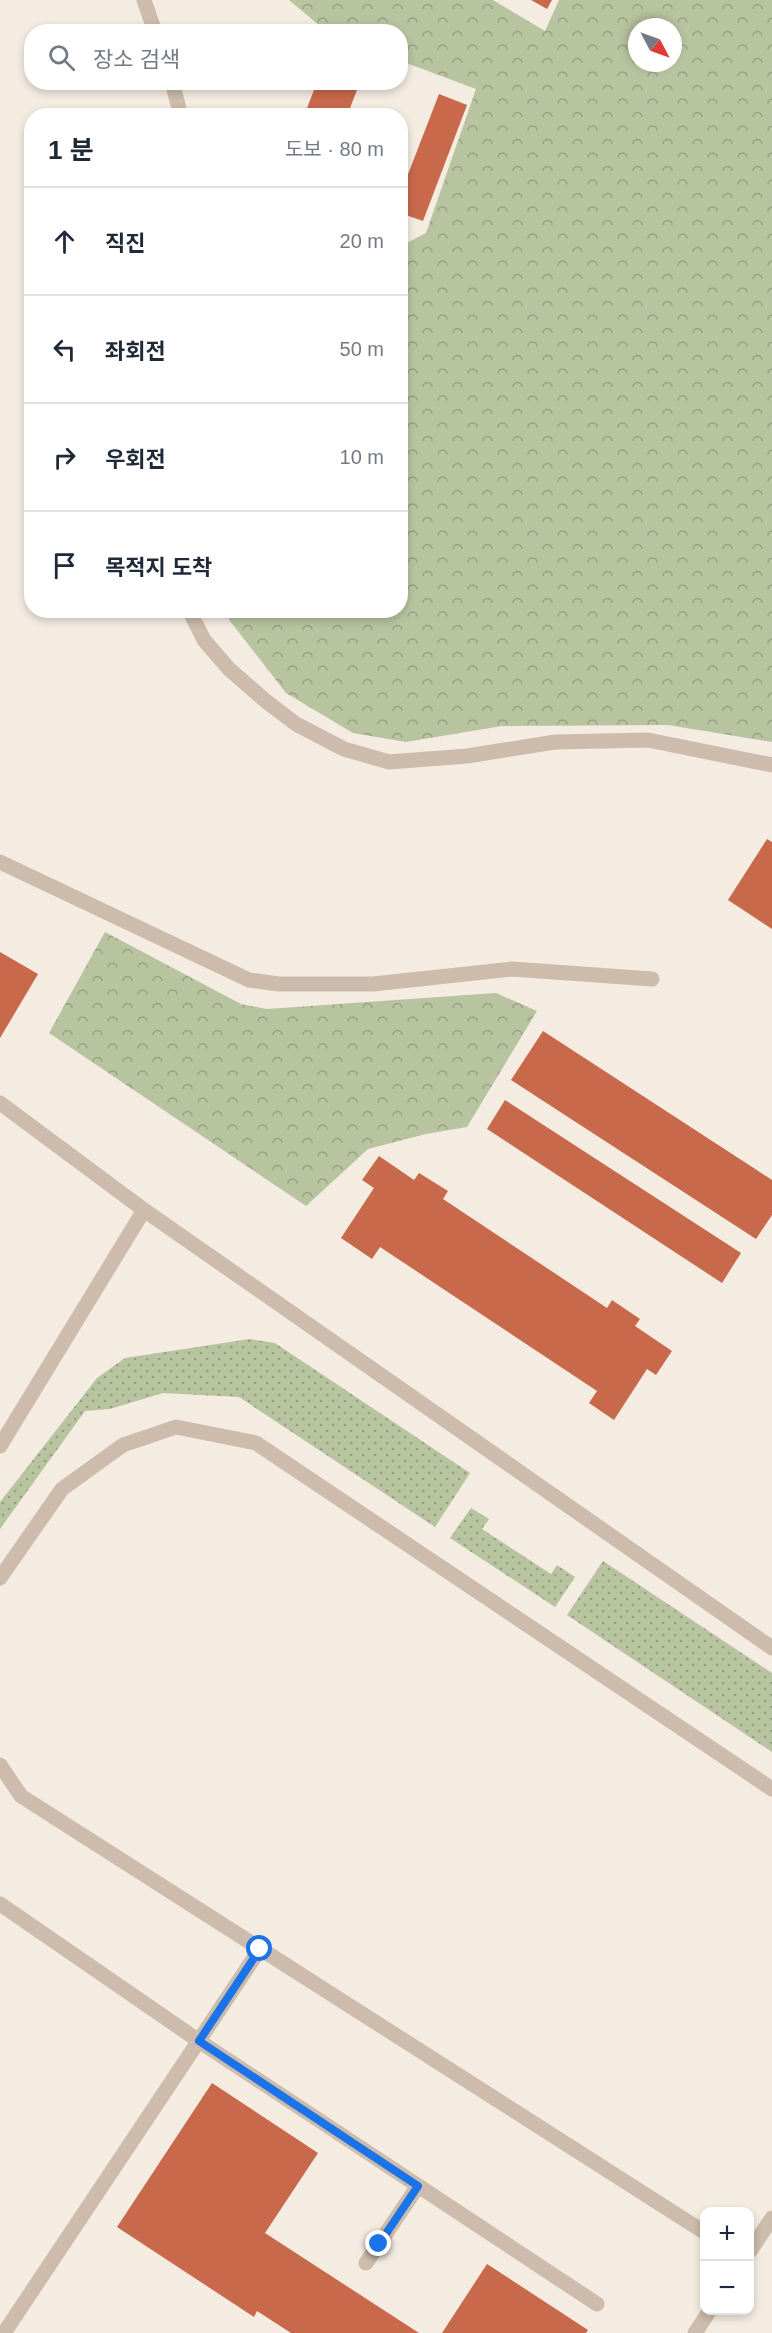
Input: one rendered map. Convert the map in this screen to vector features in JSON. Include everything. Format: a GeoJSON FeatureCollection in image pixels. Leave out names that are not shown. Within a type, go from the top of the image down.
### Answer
{"type":"FeatureCollection","features":[{"type":"Feature","properties":{"kind":"street"},"geometry":{"type":"LineString","coordinates":[[144,0],[152,24]]}},
{"type":"Feature","properties":{"kind":"street"},"geometry":{"type":"LineString","coordinates":[[174,90],[178,108]]}},
{"type":"Feature","properties":{"kind":"street"},"geometry":{"type":"LineString","coordinates":[[193,618],[204,640],[229,669],[296,724],[344,749],[389,762],[467,756],[555,742],[648,740],[772,765]]}},
{"type":"Feature","properties":{"kind":"street"},"geometry":{"type":"LineString","coordinates":[[0,862],[249,980],[279,984],[373,984],[512,969],[652,979]]}},
{"type":"Feature","properties":{"kind":"street"},"geometry":{"type":"LineString","coordinates":[[0,1103],[144,1210],[772,1648]]}},
{"type":"Feature","properties":{"kind":"street"},"geometry":{"type":"LineString","coordinates":[[0,1446],[144,1210]]}},
{"type":"Feature","properties":{"kind":"street"},"geometry":{"type":"LineString","coordinates":[[0,1578],[62,1489],[123,1445],[176,1427],[256,1443],[772,1789]]}},
{"type":"Feature","properties":{"kind":"street"},"geometry":{"type":"LineString","coordinates":[[0,1765],[21,1796],[700,2229]]}},
{"type":"Feature","properties":{"kind":"street"},"geometry":{"type":"LineString","coordinates":[[0,1904],[199,2041],[597,2304]]}},
{"type":"Feature","properties":{"kind":"street"},"geometry":{"type":"LineString","coordinates":[[4,2333],[260,1949]]}},
{"type":"Feature","properties":{"kind":"street"},"geometry":{"type":"LineString","coordinates":[[366,2263],[418,2186]]}},
{"type":"Feature","properties":{"kind":"street"},"geometry":{"type":"LineString","coordinates":[[754,2245],[772,2218]]}},
{"type":"Feature","properties":{"kind":"street"},"geometry":{"type":"LineString","coordinates":[[695,2333],[707,2315]]}},
{"type":"Feature","properties":{"kind":"green space"},"geometry":{"type":"Polygon","coordinates":[[[289,0],[493,0],[545,31],[559,0],[772,0],[772,742],[668,725],[502,726],[406,742],[353,733],[286,693],[230,621],[228,618],[408,618],[408,242],[426,233],[476,89],[408,64],[408,24],[318,24],[289,0]]]}},
{"type":"Feature","properties":{"kind":"green space"},"geometry":{"type":"Polygon","coordinates":[[[105,932],[241,1004],[267,1009],[496,993],[537,1011],[467,1127],[426,1134],[368,1149],[306,1206],[49,1033],[105,932]]]}},
{"type":"Feature","properties":{"kind":"green space"},"geometry":{"type":"Polygon","coordinates":[[[250,1339],[275,1343],[470,1473],[435,1527],[239,1397],[163,1393],[110,1409],[85,1411],[0,1529],[0,1502],[97,1378],[125,1358],[250,1339]]]}},
{"type":"Feature","properties":{"kind":"green space"},"geometry":{"type":"Polygon","coordinates":[[[471,1508],[489,1519],[482,1529],[551,1574],[557,1565],[575,1577],[555,1607],[450,1538],[471,1508]]]}},
{"type":"Feature","properties":{"kind":"green space"},"geometry":{"type":"Polygon","coordinates":[[[603,1561],[772,1673],[772,1752],[567,1615],[603,1561]]]}},
{"type":"Feature","properties":{"kind":"building"},"geometry":{"type":"Polygon","coordinates":[[[531,0],[552,0],[547,9],[531,0]]]}},
{"type":"Feature","properties":{"kind":"building"},"geometry":{"type":"Polygon","coordinates":[[[314,90],[357,90],[350,108],[307,108],[314,90]]]}},
{"type":"Feature","properties":{"kind":"building"},"geometry":{"type":"Polygon","coordinates":[[[439,94],[467,105],[423,221],[408,216],[408,174],[439,94]]]}},
{"type":"Feature","properties":{"kind":"building"},"geometry":{"type":"Polygon","coordinates":[[[767,839],[772,842],[772,929],[728,900],[767,839]]]}},
{"type":"Feature","properties":{"kind":"building"},"geometry":{"type":"Polygon","coordinates":[[[0,952],[38,974],[0,1038],[0,952]]]}},
{"type":"Feature","properties":{"kind":"building"},"geometry":{"type":"Polygon","coordinates":[[[543,1031],[772,1180],[772,1215],[756,1239],[511,1080],[543,1031]]]}},
{"type":"Feature","properties":{"kind":"building"},"geometry":{"type":"Polygon","coordinates":[[[505,1100],[741,1253],[722,1283],[487,1129],[505,1100]]]}},
{"type":"Feature","properties":{"kind":"building"},"geometry":{"type":"Polygon","coordinates":[[[379,1156],[414,1180],[419,1173],[448,1191],[443,1199],[607,1308],[612,1300],[640,1319],[635,1326],[672,1351],[656,1375],[647,1369],[614,1420],[589,1403],[597,1391],[380,1247],[372,1259],[341,1238],[374,1188],[362,1180],[379,1156]]]}},
{"type":"Feature","properties":{"kind":"building"},"geometry":{"type":"Polygon","coordinates":[[[212,2083],[318,2153],[265,2233],[419,2333],[291,2333],[257,2311],[254,2317],[117,2227],[212,2083]]]}},
{"type":"Feature","properties":{"kind":"building"},"geometry":{"type":"Polygon","coordinates":[[[487,2264],[588,2330],[586,2333],[442,2333],[487,2264]]]}},
{"type":"Feature","properties":{"kind":"route"},"geometry":{"type":"LineString","coordinates":[[260,1949],[199,2041],[418,2186],[379,2244]]}}]}
